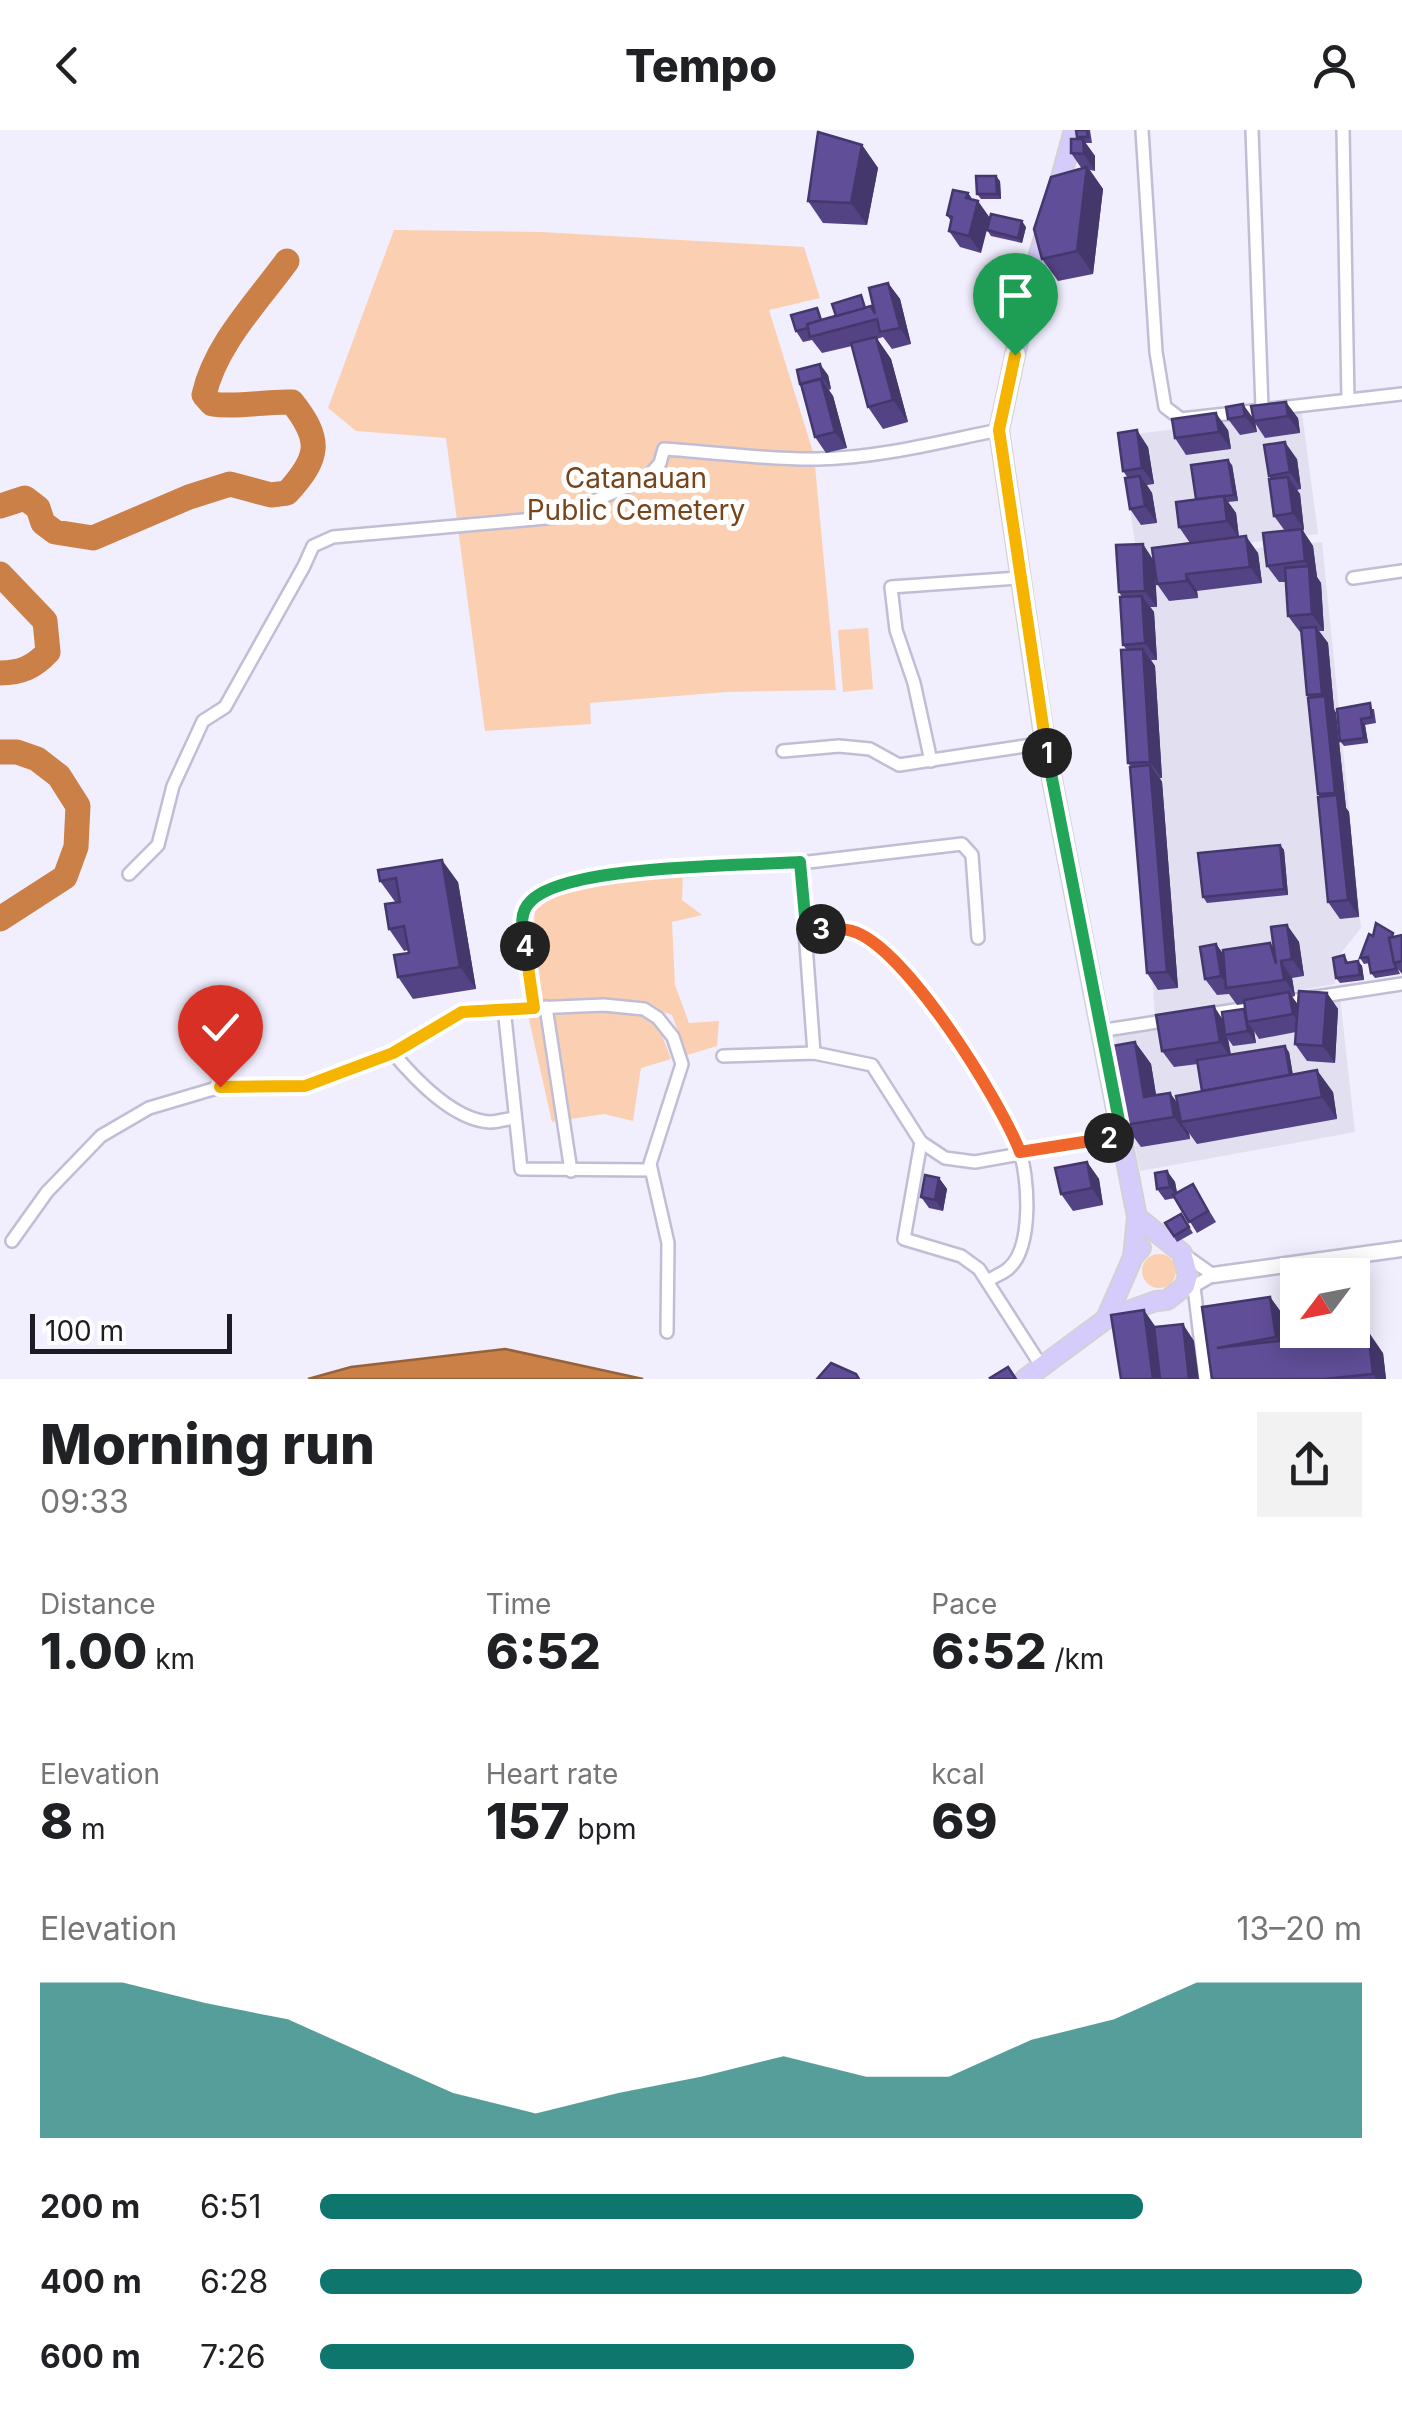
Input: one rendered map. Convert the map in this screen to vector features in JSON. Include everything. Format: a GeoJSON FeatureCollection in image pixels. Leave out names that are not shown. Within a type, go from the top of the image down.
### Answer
{"type":"FeatureCollection","features":[{"type":"Feature","properties":{"kind":"main road"},"geometry":{"type":"LineString","coordinates":[[1074,130],[1032,281],[999,430],[1045,743],[1136,1216],[1132,1263],[1136,1290],[1156,1300]]}},
{"type":"Feature","properties":{"kind":"main road"},"geometry":{"type":"LineString","coordinates":[[1024,1379],[1106,1320],[1186,1290],[1188,1275],[1178,1250],[1136,1216]]}},
{"type":"Feature","properties":{"kind":"main road"},"geometry":{"type":"LineString","coordinates":[[1106,1320],[1132,1263],[1151,1243],[1178,1250]]}},
{"type":"Feature","properties":{"kind":"street"},"geometry":{"type":"LineString","coordinates":[[1142,130],[1156,352],[1165,407],[1181,419],[1402,394]]}},
{"type":"Feature","properties":{"kind":"street"},"geometry":{"type":"LineString","coordinates":[[1252,130],[1262,408]]}},
{"type":"Feature","properties":{"kind":"street"},"geometry":{"type":"LineString","coordinates":[[1343,130],[1348,400]]}},
{"type":"Feature","properties":{"kind":"street"},"geometry":{"type":"LineString","coordinates":[[129,874],[158,846],[173,786],[202,721],[224,707],[313,546],[333,537],[557,517],[647,478],[660,464],[664,449],[814,460],[889,454],[999,430]]}},
{"type":"Feature","properties":{"kind":"street"},"geometry":{"type":"LineString","coordinates":[[1353,578],[1402,571]]}},
{"type":"Feature","properties":{"kind":"street"},"geometry":{"type":"LineString","coordinates":[[931,761],[914,684],[896,630],[891,587],[1019,578]]}},
{"type":"Feature","properties":{"kind":"street"},"geometry":{"type":"LineString","coordinates":[[783,751],[838,746],[870,749],[900,764],[1045,743]]}},
{"type":"Feature","properties":{"kind":"street"},"geometry":{"type":"LineString","coordinates":[[571,1171],[521,920],[530,901],[544,891],[560,884],[624,873],[800,862],[962,844],[972,855],[978,938]]}},
{"type":"Feature","properties":{"kind":"street"},"geometry":{"type":"LineString","coordinates":[[800,862],[814,1053]]}},
{"type":"Feature","properties":{"kind":"street"},"geometry":{"type":"LineString","coordinates":[[806,928],[854,931],[888,955],[916,982],[967,1057],[1020,1152],[1026,1180],[1026,1227],[1020,1252],[1010,1268],[989,1280]]}},
{"type":"Feature","properties":{"kind":"street"},"geometry":{"type":"LineString","coordinates":[[1194,1016],[1402,984]]}},
{"type":"Feature","properties":{"kind":"street"},"geometry":{"type":"LineString","coordinates":[[12,1241],[47,1192],[101,1136],[148,1108],[220,1087],[305,1086],[393,1053],[462,1012],[604,1005],[644,1009],[658,1018],[673,1037],[682,1064],[650,1164],[668,1243],[667,1332]]}},
{"type":"Feature","properties":{"kind":"street"},"geometry":{"type":"LineString","coordinates":[[504,1008],[521,1169],[652,1170]]}},
{"type":"Feature","properties":{"kind":"street"},"geometry":{"type":"LineString","coordinates":[[1099,1031],[1175,1019]]}},
{"type":"Feature","properties":{"kind":"street"},"geometry":{"type":"LineString","coordinates":[[393,1053],[424,1089],[470,1117],[490,1122],[514,1118]]}},
{"type":"Feature","properties":{"kind":"street"},"geometry":{"type":"LineString","coordinates":[[723,1056],[814,1053],[872,1065],[888,1084],[921,1142],[944,1158],[975,1162],[1122,1136]]}},
{"type":"Feature","properties":{"kind":"street"},"geometry":{"type":"LineString","coordinates":[[921,1142],[904,1239],[961,1256],[989,1280],[1042,1367]]}},
{"type":"Feature","properties":{"kind":"street"},"geometry":{"type":"LineString","coordinates":[[1206,1379],[1186,1290],[1213,1276],[1402,1249]]}},
{"type":"Feature","properties":{"kind":"street"},"geometry":{"type":"LineString","coordinates":[[1178,1250],[1213,1276]]}},
{"type":"Feature","properties":{"kind":"shaded area"},"geometry":{"type":"Polygon","coordinates":[[[1302,413],[1318,534],[1137,557],[1120,436],[1302,413]]]}},
{"type":"Feature","properties":{"kind":"shaded area"},"geometry":{"type":"Polygon","coordinates":[[[1322,542],[1361,928],[1333,963],[1335,984],[1155,1016],[1122,561],[1322,542]]]}},
{"type":"Feature","properties":{"kind":"shaded area"},"geometry":{"type":"Polygon","coordinates":[[[1340,998],[1355,1132],[1140,1171],[1113,1031],[1340,998]]]}},
{"type":"Feature","properties":{"kind":"shaded area"},"geometry":{"type":"Polygon","coordinates":[[[505,1349],[643,1379],[308,1379],[351,1367],[505,1349]]]}},
{"type":"Feature","properties":{"kind":"green space","name":"Catanauan Public Cemetery"},"geometry":{"type":"Polygon","coordinates":[[[394,230],[541,232],[804,247],[820,298],[769,310],[814,455],[836,690],[726,692],[590,703],[591,724],[485,731],[446,438],[356,431],[328,408],[394,230]]]}},
{"type":"Feature","properties":{"kind":"green space"},"geometry":{"type":"Polygon","coordinates":[[[868,628],[873,689],[843,692],[838,630],[868,628]]]}},
{"type":"Feature","properties":{"kind":"green space"},"geometry":{"type":"Polygon","coordinates":[[[683,872],[682,900],[702,915],[672,922],[675,985],[689,1023],[719,1021],[717,1046],[687,1055],[672,1015],[633,1001],[538,1003],[533,953],[535,905],[563,887],[683,872]]]}},
{"type":"Feature","properties":{"kind":"green space"},"geometry":{"type":"Polygon","coordinates":[[[644,1009],[660,1030],[671,1059],[641,1068],[633,1121],[604,1114],[552,1122],[528,1015],[644,1009]]]}},
{"type":"Feature","properties":{"kind":"green space"},"geometry":{"type":"Polygon","coordinates":[[[1159,1254],[1171,1259],[1176,1271],[1171,1283],[1159,1288],[1147,1283],[1142,1271],[1147,1259],[1159,1254]]]}},
{"type":"Feature","properties":{"kind":"building"},"geometry":{"type":"Polygon","coordinates":[[[1076,130],[1087,130],[1088,137],[1077,137],[1076,130]]]}},
{"type":"Feature","properties":{"kind":"building"},"geometry":{"type":"Polygon","coordinates":[[[818,132],[862,145],[851,203],[808,201],[818,132]]]}},
{"type":"Feature","properties":{"kind":"building"},"geometry":{"type":"Polygon","coordinates":[[[1071,139],[1083,139],[1084,154],[1071,153],[1071,139]]]}},
{"type":"Feature","properties":{"kind":"building"},"geometry":{"type":"Polygon","coordinates":[[[1087,167],[1077,251],[1042,259],[1034,229],[1051,177],[1087,167]]]}},
{"type":"Feature","properties":{"kind":"building"},"geometry":{"type":"Polygon","coordinates":[[[976,176],[996,176],[997,194],[977,194],[976,176]]]}},
{"type":"Feature","properties":{"kind":"building"},"geometry":{"type":"Polygon","coordinates":[[[953,190],[968,193],[966,198],[978,201],[969,236],[949,231],[952,217],[947,215],[953,190]]]}},
{"type":"Feature","properties":{"kind":"building"},"geometry":{"type":"Polygon","coordinates":[[[991,214],[1022,221],[1018,238],[987,230],[991,214]]]}},
{"type":"Feature","properties":{"kind":"building"},"geometry":{"type":"Polygon","coordinates":[[[888,283],[900,328],[880,332],[877,319],[810,337],[807,324],[871,306],[875,314],[869,288],[888,283]]]}},
{"type":"Feature","properties":{"kind":"building"},"geometry":{"type":"Polygon","coordinates":[[[861,295],[865,308],[836,316],[832,304],[861,295]]]}},
{"type":"Feature","properties":{"kind":"building"},"geometry":{"type":"Polygon","coordinates":[[[817,308],[821,320],[796,331],[791,315],[817,308]]]}},
{"type":"Feature","properties":{"kind":"building"},"geometry":{"type":"Polygon","coordinates":[[[876,337],[893,400],[868,407],[851,343],[876,337]]]}},
{"type":"Feature","properties":{"kind":"building"},"geometry":{"type":"Polygon","coordinates":[[[820,364],[823,378],[800,384],[797,370],[820,364]]]}},
{"type":"Feature","properties":{"kind":"building"},"geometry":{"type":"Polygon","coordinates":[[[821,379],[835,432],[815,437],[801,384],[821,379]]]}},
{"type":"Feature","properties":{"kind":"building"},"geometry":{"type":"Polygon","coordinates":[[[1286,402],[1288,416],[1254,421],[1251,406],[1286,402]]]}},
{"type":"Feature","properties":{"kind":"building"},"geometry":{"type":"Polygon","coordinates":[[[1243,404],[1245,416],[1228,419],[1226,407],[1243,404]]]}},
{"type":"Feature","properties":{"kind":"building"},"geometry":{"type":"Polygon","coordinates":[[[1216,413],[1219,432],[1175,438],[1172,419],[1216,413]]]}},
{"type":"Feature","properties":{"kind":"building"},"geometry":{"type":"Polygon","coordinates":[[[1137,430],[1142,468],[1123,471],[1118,433],[1137,430]]]}},
{"type":"Feature","properties":{"kind":"building"},"geometry":{"type":"Polygon","coordinates":[[[1285,442],[1290,472],[1269,476],[1264,445],[1285,442]]]}},
{"type":"Feature","properties":{"kind":"building"},"geometry":{"type":"Polygon","coordinates":[[[1228,460],[1234,495],[1196,499],[1191,465],[1228,460]]]}},
{"type":"Feature","properties":{"kind":"building"},"geometry":{"type":"Polygon","coordinates":[[[1140,476],[1145,506],[1130,509],[1125,478],[1140,476]]]}},
{"type":"Feature","properties":{"kind":"building"},"geometry":{"type":"Polygon","coordinates":[[[1288,477],[1293,513],[1274,516],[1269,479],[1288,477]]]}},
{"type":"Feature","properties":{"kind":"building"},"geometry":{"type":"Polygon","coordinates":[[[1224,496],[1227,521],[1179,527],[1176,502],[1224,496]]]}},
{"type":"Feature","properties":{"kind":"building"},"geometry":{"type":"Polygon","coordinates":[[[1302,529],[1305,561],[1267,566],[1263,533],[1302,529]]]}},
{"type":"Feature","properties":{"kind":"building"},"geometry":{"type":"Polygon","coordinates":[[[1246,536],[1250,567],[1186,574],[1187,581],[1157,584],[1152,548],[1246,536]]]}},
{"type":"Feature","properties":{"kind":"building"},"geometry":{"type":"Polygon","coordinates":[[[1143,544],[1145,591],[1119,592],[1116,545],[1143,544]]]}},
{"type":"Feature","properties":{"kind":"building"},"geometry":{"type":"Polygon","coordinates":[[[1309,566],[1312,614],[1288,616],[1285,568],[1309,566]]]}},
{"type":"Feature","properties":{"kind":"building"},"geometry":{"type":"Polygon","coordinates":[[[1142,596],[1145,643],[1123,645],[1120,597],[1142,596]]]}},
{"type":"Feature","properties":{"kind":"building"},"geometry":{"type":"Polygon","coordinates":[[[1316,627],[1322,694],[1307,695],[1301,628],[1316,627]]]}},
{"type":"Feature","properties":{"kind":"building"},"geometry":{"type":"Polygon","coordinates":[[[1143,649],[1150,762],[1128,763],[1121,650],[1143,649]]]}},
{"type":"Feature","properties":{"kind":"building"},"geometry":{"type":"Polygon","coordinates":[[[1325,696],[1335,793],[1318,794],[1308,698],[1325,696]]]}},
{"type":"Feature","properties":{"kind":"building"},"geometry":{"type":"Polygon","coordinates":[[[1370,703],[1372,717],[1361,719],[1364,738],[1340,741],[1337,709],[1370,703]]]}},
{"type":"Feature","properties":{"kind":"building"},"geometry":{"type":"Polygon","coordinates":[[[1150,765],[1167,972],[1147,973],[1130,767],[1150,765]]]}},
{"type":"Feature","properties":{"kind":"building"},"geometry":{"type":"Polygon","coordinates":[[[1337,795],[1348,900],[1328,902],[1318,797],[1337,795]]]}},
{"type":"Feature","properties":{"kind":"building"},"geometry":{"type":"Polygon","coordinates":[[[1280,845],[1284,889],[1203,897],[1198,853],[1280,845]]]}},
{"type":"Feature","properties":{"kind":"building"},"geometry":{"type":"Polygon","coordinates":[[[442,860],[460,967],[398,977],[394,955],[409,953],[404,926],[389,929],[385,904],[400,902],[396,878],[380,881],[378,870],[442,860]]]}},
{"type":"Feature","properties":{"kind":"building"},"geometry":{"type":"Polygon","coordinates":[[[1376,923],[1393,933],[1389,938],[1396,969],[1371,973],[1368,957],[1360,958],[1376,923]]]}},
{"type":"Feature","properties":{"kind":"building"},"geometry":{"type":"Polygon","coordinates":[[[1287,925],[1292,959],[1281,961],[1284,980],[1226,988],[1223,950],[1270,943],[1276,964],[1271,927],[1287,925]]]}},
{"type":"Feature","properties":{"kind":"building"},"geometry":{"type":"Polygon","coordinates":[[[1402,935],[1402,961],[1394,963],[1389,938],[1402,935]]]}},
{"type":"Feature","properties":{"kind":"building"},"geometry":{"type":"Polygon","coordinates":[[[1216,944],[1221,976],[1205,979],[1200,947],[1216,944]]]}},
{"type":"Feature","properties":{"kind":"building"},"geometry":{"type":"Polygon","coordinates":[[[1344,955],[1346,963],[1358,961],[1360,975],[1336,978],[1333,958],[1344,955]]]}},
{"type":"Feature","properties":{"kind":"building"},"geometry":{"type":"Polygon","coordinates":[[[1299,991],[1327,993],[1323,1046],[1295,1044],[1299,991]]]}},
{"type":"Feature","properties":{"kind":"building"},"geometry":{"type":"Polygon","coordinates":[[[1289,992],[1293,1014],[1247,1022],[1244,1000],[1289,992]]]}},
{"type":"Feature","properties":{"kind":"building"},"geometry":{"type":"Polygon","coordinates":[[[1214,1006],[1220,1042],[1162,1051],[1156,1015],[1214,1006]]]}},
{"type":"Feature","properties":{"kind":"building"},"geometry":{"type":"Polygon","coordinates":[[[1244,1009],[1248,1031],[1225,1035],[1222,1012],[1244,1009]]]}},
{"type":"Feature","properties":{"kind":"building"},"geometry":{"type":"Polygon","coordinates":[[[1135,1042],[1144,1097],[1170,1093],[1174,1117],[1125,1125],[1112,1046],[1135,1042]]]}},
{"type":"Feature","properties":{"kind":"building"},"geometry":{"type":"Polygon","coordinates":[[[1285,1046],[1290,1075],[1202,1091],[1197,1060],[1285,1046]]]}},
{"type":"Feature","properties":{"kind":"building"},"geometry":{"type":"Polygon","coordinates":[[[1317,1070],[1322,1097],[1181,1122],[1176,1096],[1317,1070]]]}},
{"type":"Feature","properties":{"kind":"building"},"geometry":{"type":"Polygon","coordinates":[[[1087,1162],[1092,1188],[1061,1194],[1055,1168],[1087,1162]]]}},
{"type":"Feature","properties":{"kind":"building"},"geometry":{"type":"Polygon","coordinates":[[[1167,1171],[1170,1187],[1157,1189],[1155,1173],[1167,1171]]]}},
{"type":"Feature","properties":{"kind":"building"},"geometry":{"type":"Polygon","coordinates":[[[925,1175],[939,1178],[935,1200],[921,1197],[925,1175]]]}},
{"type":"Feature","properties":{"kind":"building"},"geometry":{"type":"Polygon","coordinates":[[[1193,1184],[1208,1211],[1189,1222],[1173,1195],[1193,1184]]]}},
{"type":"Feature","properties":{"kind":"building"},"geometry":{"type":"Polygon","coordinates":[[[1181,1214],[1189,1227],[1174,1236],[1165,1223],[1181,1214]]]}},
{"type":"Feature","properties":{"kind":"building"},"geometry":{"type":"Polygon","coordinates":[[[1270,1297],[1276,1337],[1217,1348],[1280,1341],[1280,1348],[1370,1348],[1373,1374],[1324,1379],[1212,1379],[1202,1307],[1270,1297]]]}},
{"type":"Feature","properties":{"kind":"building"},"geometry":{"type":"Polygon","coordinates":[[[1144,1310],[1153,1379],[1121,1379],[1111,1315],[1144,1310]]]}},
{"type":"Feature","properties":{"kind":"building"},"geometry":{"type":"Polygon","coordinates":[[[1183,1324],[1189,1379],[1160,1379],[1154,1327],[1183,1324]]]}},
{"type":"Feature","properties":{"kind":"building"},"geometry":{"type":"Polygon","coordinates":[[[831,1363],[856,1374],[859,1379],[817,1379],[831,1363]]]}},
{"type":"Feature","properties":{"kind":"building"},"geometry":{"type":"Polygon","coordinates":[[[1008,1367],[1016,1379],[990,1378],[1008,1367]]]}},
{"type":"Feature","properties":{"kind":"waterway"},"geometry":{"type":"LineString","coordinates":[[0,506],[25,498],[38,508],[43,523],[55,532],[93,538],[230,484],[271,495],[287,493],[306,469],[313,448],[309,427],[292,402],[222,405],[212,404],[204,395],[227,341],[287,261]]}},
{"type":"Feature","properties":{"kind":"waterway"},"geometry":{"type":"LineString","coordinates":[[0,574],[45,621],[48,652],[27,668],[0,673]]}},
{"type":"Feature","properties":{"kind":"waterway"},"geometry":{"type":"LineString","coordinates":[[0,752],[17,752],[37,759],[59,776],[78,806],[76,847],[65,877],[0,919]]}},
{"type":"Feature","properties":{"kind":"route"},"geometry":{"type":"LineString","coordinates":[[220,1087],[305,1086],[393,1053],[462,1012],[534,1008],[521,920],[530,901],[560,884],[624,873],[800,862],[806,928],[854,931],[888,955],[916,982],[967,1057],[1020,1152],[1122,1136],[1045,743],[1019,578],[999,430],[1015,355]]}}]}
